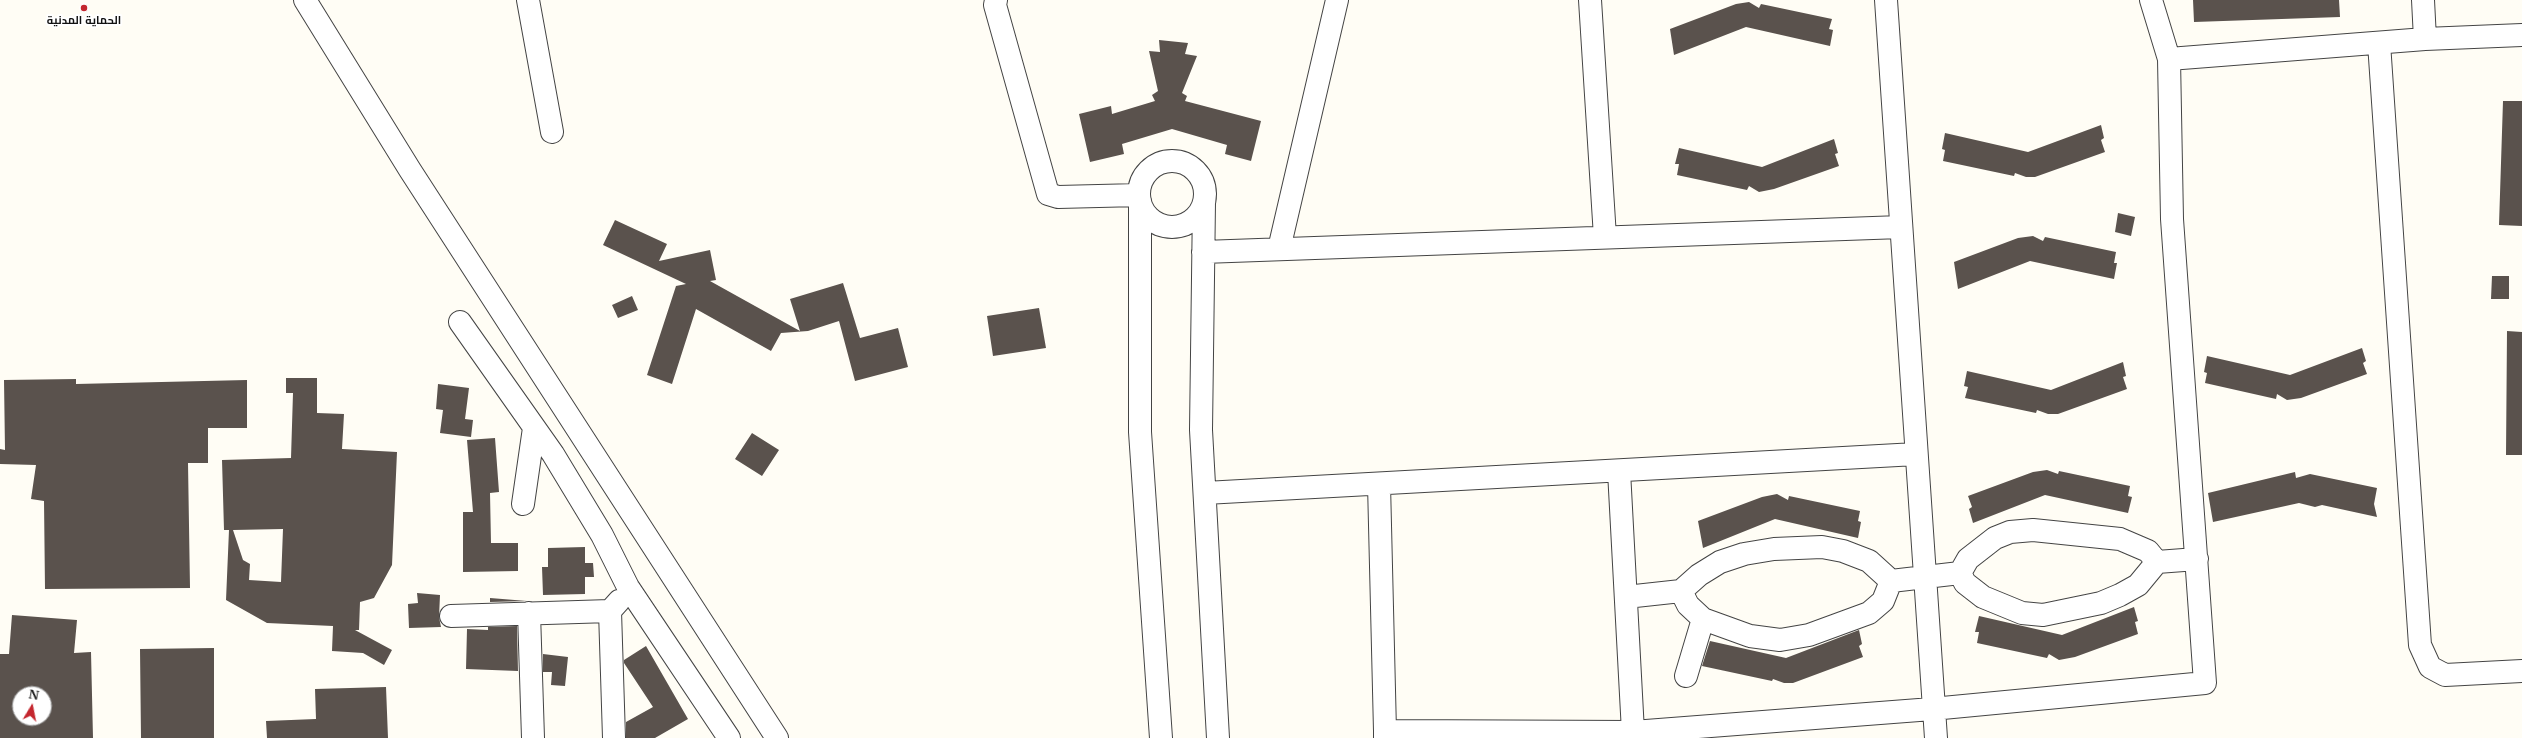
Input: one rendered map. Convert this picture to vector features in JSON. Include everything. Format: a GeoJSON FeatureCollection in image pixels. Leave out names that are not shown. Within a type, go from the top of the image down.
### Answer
{"type":"FeatureCollection","features":[{"type":"Feature","properties":{"kind":"street"},"geometry":{"type":"LineString","coordinates":[[305,0],[410,170],[777,738]]}},
{"type":"Feature","properties":{"kind":"street"},"geometry":{"type":"LineString","coordinates":[[528,0],[552,132]]}},
{"type":"Feature","properties":{"kind":"street"},"geometry":{"type":"LineString","coordinates":[[996,0],[995,6],[1048,194],[1058,197],[1139,198]]}},
{"type":"Feature","properties":{"kind":"street"},"geometry":{"type":"LineString","coordinates":[[1279,249],[1337,0]]}},
{"type":"Feature","properties":{"kind":"street"},"geometry":{"type":"LineString","coordinates":[[1590,0],[1605,237]]}},
{"type":"Feature","properties":{"kind":"street"},"geometry":{"type":"LineString","coordinates":[[1886,0],[1932,709],[1936,738]]}},
{"type":"Feature","properties":{"kind":"street"},"geometry":{"type":"LineString","coordinates":[[1379,484],[1385,735],[1633,732],[1932,709],[2205,683],[2172,220],[2169,59],[2151,0]]}},
{"type":"Feature","properties":{"kind":"street"},"geometry":{"type":"LineString","coordinates":[[2422,0],[2425,39]]}},
{"type":"Feature","properties":{"kind":"street"},"geometry":{"type":"LineString","coordinates":[[2169,59],[2425,39],[2522,35]]}},
{"type":"Feature","properties":{"kind":"street"},"geometry":{"type":"LineString","coordinates":[[2379,43],[2420,645],[2430,667],[2446,675],[2522,672]]}},
{"type":"Feature","properties":{"kind":"street"},"geometry":{"type":"LineString","coordinates":[[1161,738],[1140,432],[1139,198],[1144,176],[1151,169],[1160,164],[1180,162],[1197,173],[1205,192],[1201,430],[1218,738]]}},
{"type":"Feature","properties":{"kind":"street"},"geometry":{"type":"LineString","coordinates":[[1139,198],[1144,212],[1151,220],[1161,225],[1172,227],[1192,220],[1200,212],[1204,202]]}},
{"type":"Feature","properties":{"kind":"street"},"geometry":{"type":"LineString","coordinates":[[1203,252],[1900,227]]}},
{"type":"Feature","properties":{"kind":"street"},"geometry":{"type":"LineString","coordinates":[[460,322],[553,454],[602,535],[628,587],[729,738]]}},
{"type":"Feature","properties":{"kind":"street"},"geometry":{"type":"LineString","coordinates":[[523,504],[534,428]]}},
{"type":"Feature","properties":{"kind":"street"},"geometry":{"type":"LineString","coordinates":[[1205,493],[1916,454]]}},
{"type":"Feature","properties":{"kind":"street"},"geometry":{"type":"LineString","coordinates":[[1619,471],[1633,732]]}},
{"type":"Feature","properties":{"kind":"street"},"geometry":{"type":"LineString","coordinates":[[1960,573],[1968,559],[1995,538],[2010,532],[2032,530],[2120,539],[2148,551],[2157,562]]}},
{"type":"Feature","properties":{"kind":"street"},"geometry":{"type":"LineString","coordinates":[[1626,597],[1681,591],[1699,575],[1720,562],[1744,554],[1782,549],[1822,547],[1843,551],[1869,561],[1891,581],[1960,573]]}},
{"type":"Feature","properties":{"kind":"street"},"geometry":{"type":"LineString","coordinates":[[1960,573],[1965,583],[1983,597],[2022,613],[2043,615],[2101,603],[2120,595],[2138,585],[2157,562],[2197,558]]}},
{"type":"Feature","properties":{"kind":"street"},"geometry":{"type":"LineString","coordinates":[[1681,591],[1688,605],[1703,619],[1750,636],[1780,640],[1809,635],[1869,613],[1883,600],[1891,581]]}},
{"type":"Feature","properties":{"kind":"street"},"geometry":{"type":"LineString","coordinates":[[614,738],[610,611],[628,587]]}},
{"type":"Feature","properties":{"kind":"street"},"geometry":{"type":"LineString","coordinates":[[451,616],[610,611]]}},
{"type":"Feature","properties":{"kind":"street"},"geometry":{"type":"LineString","coordinates":[[529,613],[533,738]]}},
{"type":"Feature","properties":{"kind":"street"},"geometry":{"type":"LineString","coordinates":[[1686,676],[1703,619]]}},
{"type":"Feature","properties":{"kind":"building"},"geometry":{"type":"Polygon","coordinates":[[[2193,0],[2339,0],[2340,17],[2194,22],[2193,0]]]}},
{"type":"Feature","properties":{"kind":"building"},"geometry":{"type":"Polygon","coordinates":[[[1749,2],[1759,8],[1761,4],[1832,19],[1829,29],[1833,30],[1830,46],[1746,27],[1674,55],[1670,29],[1736,4],[1749,2]]]}},
{"type":"Feature","properties":{"kind":"building"},"geometry":{"type":"Polygon","coordinates":[[[1159,40],[1188,43],[1185,54],[1197,56],[1182,93],[1187,96],[1185,101],[1261,121],[1251,161],[1225,154],[1227,145],[1172,129],[1122,144],[1124,154],[1090,162],[1079,114],[1111,106],[1112,114],[1155,101],[1152,95],[1158,91],[1149,51],[1160,52],[1159,40]]]}},
{"type":"Feature","properties":{"kind":"building"},"geometry":{"type":"Polygon","coordinates":[[[2503,101],[2522,101],[2522,226],[2499,225],[2503,101]]]}},
{"type":"Feature","properties":{"kind":"building"},"geometry":{"type":"Polygon","coordinates":[[[2101,125],[2104,138],[2101,140],[2105,152],[2035,177],[2026,177],[2015,173],[2014,176],[1943,161],[1945,150],[1942,149],[1945,133],[2028,152],[2101,125]]]}},
{"type":"Feature","properties":{"kind":"building"},"geometry":{"type":"Polygon","coordinates":[[[1834,139],[1838,153],[1835,154],[1839,166],[1774,189],[1759,192],[1749,186],[1747,190],[1677,175],[1679,164],[1675,164],[1679,148],[1762,167],[1834,139]]]}},
{"type":"Feature","properties":{"kind":"building"},"geometry":{"type":"Polygon","coordinates":[[[2118,213],[2135,217],[2131,236],[2115,232],[2118,213]]]}},
{"type":"Feature","properties":{"kind":"building"},"geometry":{"type":"Polygon","coordinates":[[[615,220],[667,244],[659,261],[710,250],[716,280],[710,281],[800,331],[790,299],[843,283],[860,338],[898,328],[908,367],[855,381],[839,321],[808,331],[781,333],[771,351],[696,309],[672,384],[647,375],[676,286],[686,284],[603,245],[615,220]]]}},
{"type":"Feature","properties":{"kind":"building"},"geometry":{"type":"Polygon","coordinates":[[[2033,236],[2043,241],[2045,237],[2116,252],[2114,263],[2117,263],[2114,279],[2030,261],[1958,289],[1954,262],[2018,238],[2033,236]]]}},
{"type":"Feature","properties":{"kind":"building"},"geometry":{"type":"Polygon","coordinates":[[[2492,276],[2509,276],[2509,299],[2491,299],[2492,276]]]}},
{"type":"Feature","properties":{"kind":"building"},"geometry":{"type":"Polygon","coordinates":[[[632,296],[638,310],[618,318],[612,305],[632,296]]]}},
{"type":"Feature","properties":{"kind":"building"},"geometry":{"type":"Polygon","coordinates":[[[1039,308],[1046,348],[993,356],[987,316],[1039,308]]]}},
{"type":"Feature","properties":{"kind":"building"},"geometry":{"type":"Polygon","coordinates":[[[2507,331],[2522,332],[2522,455],[2506,455],[2507,331]]]}},
{"type":"Feature","properties":{"kind":"building"},"geometry":{"type":"Polygon","coordinates":[[[2362,348],[2366,361],[2363,363],[2367,374],[2301,398],[2287,400],[2277,394],[2276,399],[2205,383],[2207,373],[2204,372],[2207,356],[2290,375],[2362,348]]]}},
{"type":"Feature","properties":{"kind":"building"},"geometry":{"type":"Polygon","coordinates":[[[2123,362],[2126,376],[2123,377],[2127,389],[2058,414],[2048,414],[2037,410],[2036,413],[1965,398],[1968,387],[1964,386],[1967,371],[2051,390],[2123,362]]]}},
{"type":"Feature","properties":{"kind":"building"},"geometry":{"type":"Polygon","coordinates":[[[286,378],[317,378],[317,413],[344,414],[342,449],[397,452],[392,565],[374,598],[360,602],[359,630],[355,630],[392,650],[384,665],[363,653],[332,651],[333,626],[267,623],[226,600],[229,530],[224,530],[222,460],[291,458],[293,393],[286,393],[286,378]],[[283,529],[233,530],[243,560],[250,564],[249,580],[281,582],[283,529]]]}},
{"type":"Feature","properties":{"kind":"building"},"geometry":{"type":"Polygon","coordinates":[[[76,379],[76,384],[247,380],[247,428],[208,428],[208,463],[188,463],[190,588],[45,589],[44,501],[31,499],[36,465],[0,464],[0,449],[5,450],[4,380],[76,379]]]}},
{"type":"Feature","properties":{"kind":"building"},"geometry":{"type":"Polygon","coordinates":[[[438,384],[469,388],[465,419],[473,420],[471,437],[440,433],[443,410],[436,409],[438,384]]]}},
{"type":"Feature","properties":{"kind":"building"},"geometry":{"type":"Polygon","coordinates":[[[752,433],[779,450],[762,476],[735,459],[752,433]]]}},
{"type":"Feature","properties":{"kind":"building"},"geometry":{"type":"Polygon","coordinates":[[[495,438],[499,492],[490,493],[491,543],[518,543],[518,571],[463,572],[463,512],[473,512],[467,440],[495,438]]]}},
{"type":"Feature","properties":{"kind":"building"},"geometry":{"type":"Polygon","coordinates":[[[2047,470],[2058,474],[2059,471],[2130,486],[2128,496],[2132,497],[2128,513],[2045,495],[1973,523],[1969,509],[1972,507],[1968,496],[2033,472],[2047,470]]]}},
{"type":"Feature","properties":{"kind":"building"},"geometry":{"type":"Polygon","coordinates":[[[2295,472],[2296,478],[2310,474],[2377,488],[2374,504],[2377,517],[2322,505],[2315,507],[2299,503],[2213,522],[2208,493],[2295,472]]]}},
{"type":"Feature","properties":{"kind":"building"},"geometry":{"type":"Polygon","coordinates":[[[1777,494],[1788,500],[1789,496],[1860,511],[1858,521],[1861,522],[1858,538],[1775,519],[1703,548],[1698,521],[1762,497],[1777,494]]]}},
{"type":"Feature","properties":{"kind":"building"},"geometry":{"type":"Polygon","coordinates":[[[585,547],[585,563],[593,563],[594,577],[585,577],[585,594],[543,595],[542,567],[548,567],[548,548],[585,547]]]}},
{"type":"Feature","properties":{"kind":"building"},"geometry":{"type":"Polygon","coordinates":[[[417,593],[440,595],[439,617],[441,627],[409,628],[408,604],[418,603],[417,593]]]}},
{"type":"Feature","properties":{"kind":"building"},"geometry":{"type":"Polygon","coordinates":[[[490,598],[527,601],[490,602],[490,598]]]}},
{"type":"Feature","properties":{"kind":"building"},"geometry":{"type":"Polygon","coordinates":[[[2134,607],[2138,621],[2135,622],[2138,634],[2075,657],[2059,660],[2049,654],[2047,658],[1977,643],[1979,632],[1975,632],[1979,616],[2062,635],[2134,607]]]}},
{"type":"Feature","properties":{"kind":"building"},"geometry":{"type":"Polygon","coordinates":[[[12,615],[77,620],[74,653],[91,652],[93,738],[0,738],[0,654],[9,654],[12,615]]]}},
{"type":"Feature","properties":{"kind":"building"},"geometry":{"type":"Polygon","coordinates":[[[517,626],[518,671],[466,669],[467,629],[488,630],[488,627],[517,626]]]}},
{"type":"Feature","properties":{"kind":"building"},"geometry":{"type":"Polygon","coordinates":[[[1859,630],[1862,644],[1859,646],[1863,657],[1793,683],[1784,683],[1773,679],[1772,681],[1702,666],[1710,641],[1786,658],[1859,630]]]}},
{"type":"Feature","properties":{"kind":"building"},"geometry":{"type":"Polygon","coordinates":[[[646,646],[688,719],[655,738],[626,738],[626,722],[653,707],[624,663],[624,660],[646,646]]]}},
{"type":"Feature","properties":{"kind":"building"},"geometry":{"type":"Polygon","coordinates":[[[214,648],[214,738],[141,738],[140,649],[214,648]]]}},
{"type":"Feature","properties":{"kind":"building"},"geometry":{"type":"Polygon","coordinates":[[[543,654],[568,657],[565,686],[551,685],[552,672],[543,672],[543,654]]]}},
{"type":"Feature","properties":{"kind":"building"},"geometry":{"type":"Polygon","coordinates":[[[386,687],[388,738],[267,738],[266,721],[316,719],[315,689],[386,687]]]}},
{"type":"Feature","properties":{"kind":"place","name":"الحماية المدنية"},"geometry":{"type":"Point","coordinates":[84,8]}}]}
